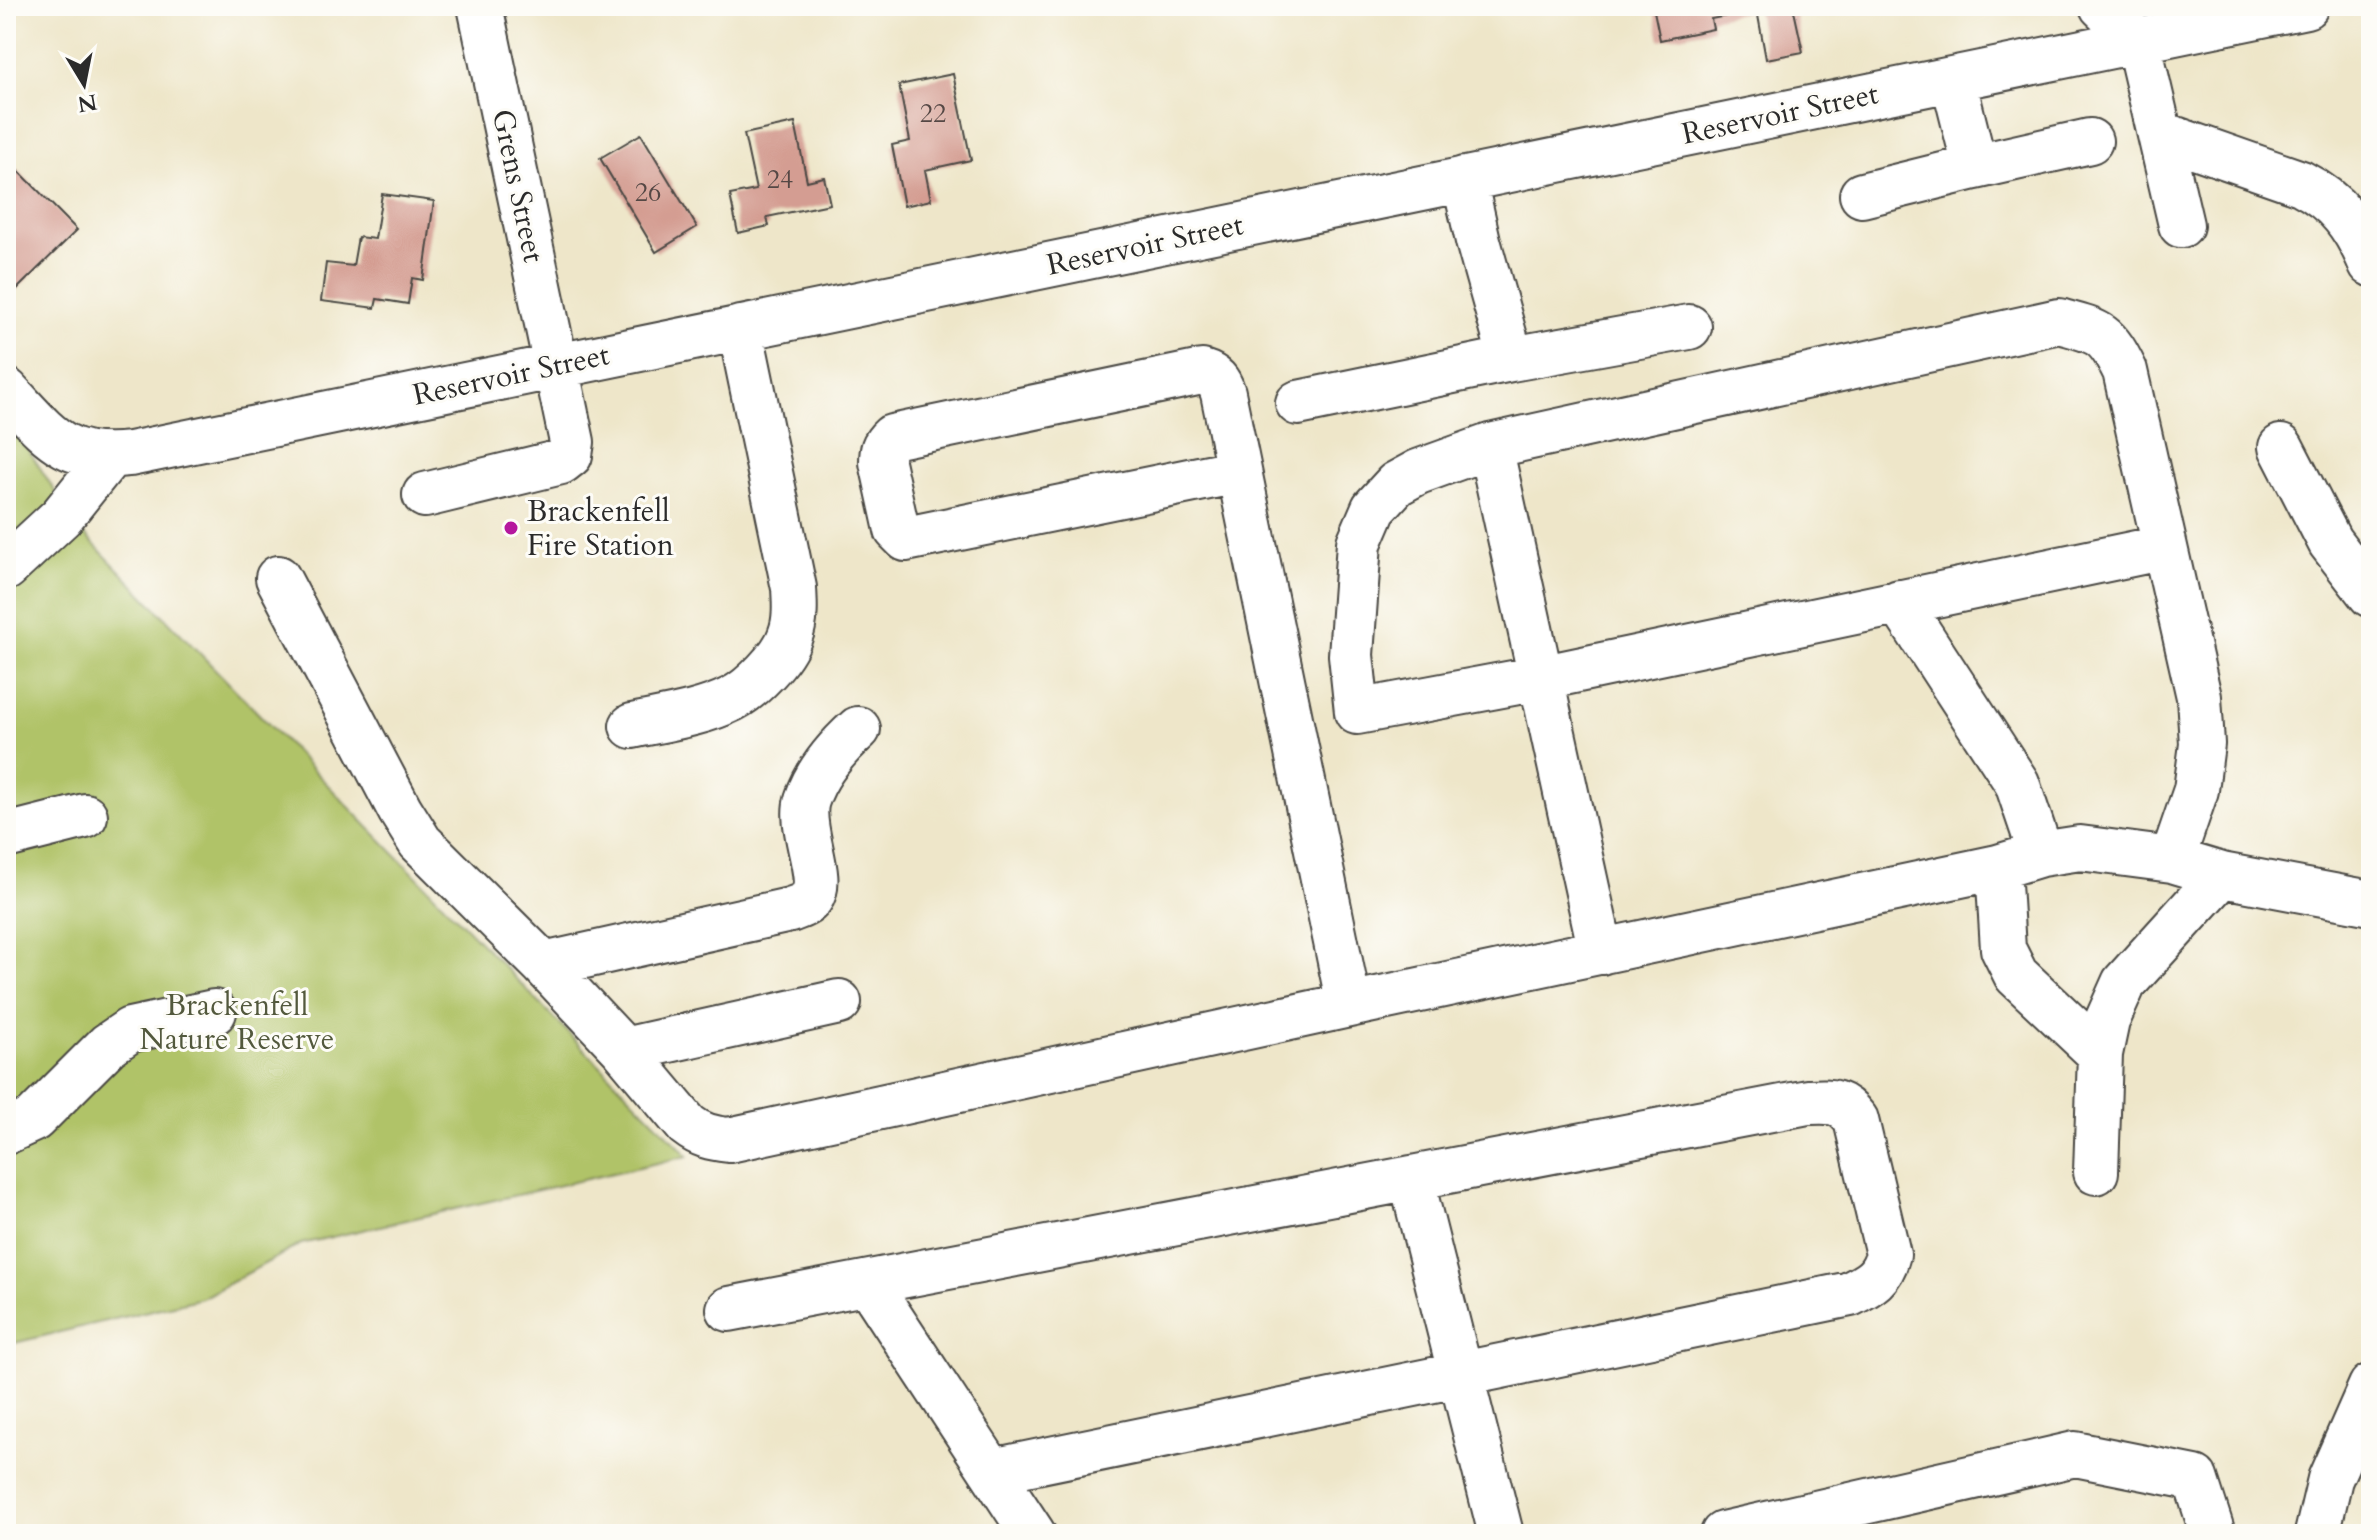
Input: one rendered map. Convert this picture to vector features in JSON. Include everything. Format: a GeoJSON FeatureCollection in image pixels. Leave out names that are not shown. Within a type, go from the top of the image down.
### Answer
{"type":"FeatureCollection","features":[{"type":"Feature","properties":{"kind":"street","name":"Grens Street"},"geometry":{"type":"LineString","coordinates":[[425,495],[561,462],[570,455],[572,442],[480,6]]}},
{"type":"Feature","properties":{"kind":"street"},"geometry":{"type":"LineString","coordinates":[[2102,6],[2138,41],[2181,225]]}},
{"type":"Feature","properties":{"kind":"street","name":"Reservoir Street"},"geometry":{"type":"LineString","coordinates":[[6,390],[63,446],[95,456],[130,454],[2306,6]]}},
{"type":"Feature","properties":{"kind":"street"},"geometry":{"type":"LineString","coordinates":[[1953,79],[1975,167]]}},
{"type":"Feature","properties":{"kind":"street"},"geometry":{"type":"LineString","coordinates":[[2161,134],[2301,183],[2320,193],[2350,222],[2371,264]]}},
{"type":"Feature","properties":{"kind":"street"},"geometry":{"type":"LineString","coordinates":[[1862,195],[2090,141]]}},
{"type":"Feature","properties":{"kind":"street"},"geometry":{"type":"LineString","coordinates":[[1464,179],[1511,359]]}},
{"type":"Feature","properties":{"kind":"street"},"geometry":{"type":"LineString","coordinates":[[1357,712],[1351,655],[1359,543],[1374,508],[1396,484],[1418,472],[1490,446],[2059,321],[2092,330],[2112,343],[2125,371],[2199,697],[2202,744],[2196,790],[2172,860]]}},
{"type":"Feature","properties":{"kind":"street"},"geometry":{"type":"LineString","coordinates":[[1298,403],[1511,359],[1689,327]]}},
{"type":"Feature","properties":{"kind":"street"},"geometry":{"type":"LineString","coordinates":[[632,726],[679,716],[734,698],[774,665],[790,638],[795,615],[794,588],[740,328]]}},
{"type":"Feature","properties":{"kind":"street"},"geometry":{"type":"LineString","coordinates":[[1238,471],[906,539],[897,530],[882,452],[885,443],[892,437],[1202,372],[1213,375],[1223,393],[1349,1005]]}},
{"type":"Feature","properties":{"kind":"street"},"geometry":{"type":"LineString","coordinates":[[1490,446],[1601,952]]}},
{"type":"Feature","properties":{"kind":"street"},"geometry":{"type":"LineString","coordinates":[[2281,447],[2330,542],[2371,595]]}},
{"type":"Feature","properties":{"kind":"street"},"geometry":{"type":"LineString","coordinates":[[6,568],[61,517],[109,457]]}},
{"type":"Feature","properties":{"kind":"street"},"geometry":{"type":"LineString","coordinates":[[1291,727],[2165,547]]}},
{"type":"Feature","properties":{"kind":"street"},"geometry":{"type":"LineString","coordinates":[[278,578],[400,810],[420,842],[544,965],[624,1050],[687,1125],[699,1134],[729,1140],[2080,848],[2172,860],[2222,875],[2371,903]]}},
{"type":"Feature","properties":{"kind":"street"},"geometry":{"type":"LineString","coordinates":[[1899,602],[2017,783],[2041,854]]}},
{"type":"Feature","properties":{"kind":"street"},"geometry":{"type":"LineString","coordinates":[[544,965],[804,905],[811,899],[816,880],[804,816],[807,799],[836,749],[858,729]]}},
{"type":"Feature","properties":{"kind":"street"},"geometry":{"type":"LineString","coordinates":[[6,836],[85,816]]}},
{"type":"Feature","properties":{"kind":"street"},"geometry":{"type":"LineString","coordinates":[[1998,867],[2003,949],[2016,975],[2100,1054]]}},
{"type":"Feature","properties":{"kind":"street"},"geometry":{"type":"LineString","coordinates":[[2096,1172],[2100,1054],[2107,1021],[2124,983],[2222,875]]}},
{"type":"Feature","properties":{"kind":"street"},"geometry":{"type":"LineString","coordinates":[[624,1050],[839,1002]]}},
{"type":"Feature","properties":{"kind":"street"},"geometry":{"type":"LineString","coordinates":[[6,1132],[34,1119],[108,1045],[130,1030],[214,1012]]}},
{"type":"Feature","properties":{"kind":"street"},"geometry":{"type":"LineString","coordinates":[[729,1309],[1808,1102],[1831,1101],[1846,1106],[1856,1120],[1888,1254],[1885,1268],[1868,1284],[1850,1294],[992,1471]]}},
{"type":"Feature","properties":{"kind":"street"},"geometry":{"type":"LineString","coordinates":[[1411,1178],[1501,1534]]}},
{"type":"Feature","properties":{"kind":"street"},"geometry":{"type":"LineString","coordinates":[[868,1283],[1033,1534]]}},
{"type":"Feature","properties":{"kind":"street"},"geometry":{"type":"LineString","coordinates":[[2317,1534],[2330,1479],[2371,1386]]}},
{"type":"Feature","properties":{"kind":"street"},"geometry":{"type":"LineString","coordinates":[[1723,1534],[2075,1454],[2195,1478],[2213,1534]]}},
{"type":"Feature","properties":{"kind":"green space","name":"Brackenfell Nature Reserve"},"geometry":{"type":"Polygon","coordinates":[[[6,425],[26,446],[80,530],[688,1156],[301,1244],[202,1298],[6,1345],[6,425]]]}},
{"type":"Feature","properties":{"kind":"building"},"geometry":{"type":"Polygon","coordinates":[[[1653,6],[1793,6],[1803,52],[1766,59],[1757,10],[1711,19],[1713,29],[1660,40],[1653,6]]]}},
{"type":"Feature","properties":{"kind":"building"},"geometry":{"type":"Polygon","coordinates":[[[953,74],[971,160],[925,170],[931,200],[904,206],[892,145],[910,141],[899,85],[953,74]]]}},
{"type":"Feature","properties":{"kind":"building"},"geometry":{"type":"Polygon","coordinates":[[[795,123],[807,181],[824,177],[830,204],[767,217],[769,226],[738,233],[730,195],[756,190],[744,134],[795,123]]]}},
{"type":"Feature","properties":{"kind":"building"},"geometry":{"type":"Polygon","coordinates":[[[641,134],[697,227],[656,252],[600,158],[641,134]]]}},
{"type":"Feature","properties":{"kind":"building"},"geometry":{"type":"Polygon","coordinates":[[[12,164],[77,230],[13,293],[6,286],[6,169],[12,164]]]}},
{"type":"Feature","properties":{"kind":"building"},"geometry":{"type":"Polygon","coordinates":[[[382,194],[434,201],[423,280],[412,278],[408,304],[377,299],[375,308],[321,301],[326,263],[353,266],[358,237],[375,239],[382,194]]]}},
{"type":"Feature","properties":{"kind":"place","name":"Brackenfell Fire Station"},"geometry":{"type":"Point","coordinates":[511,528]}}]}
